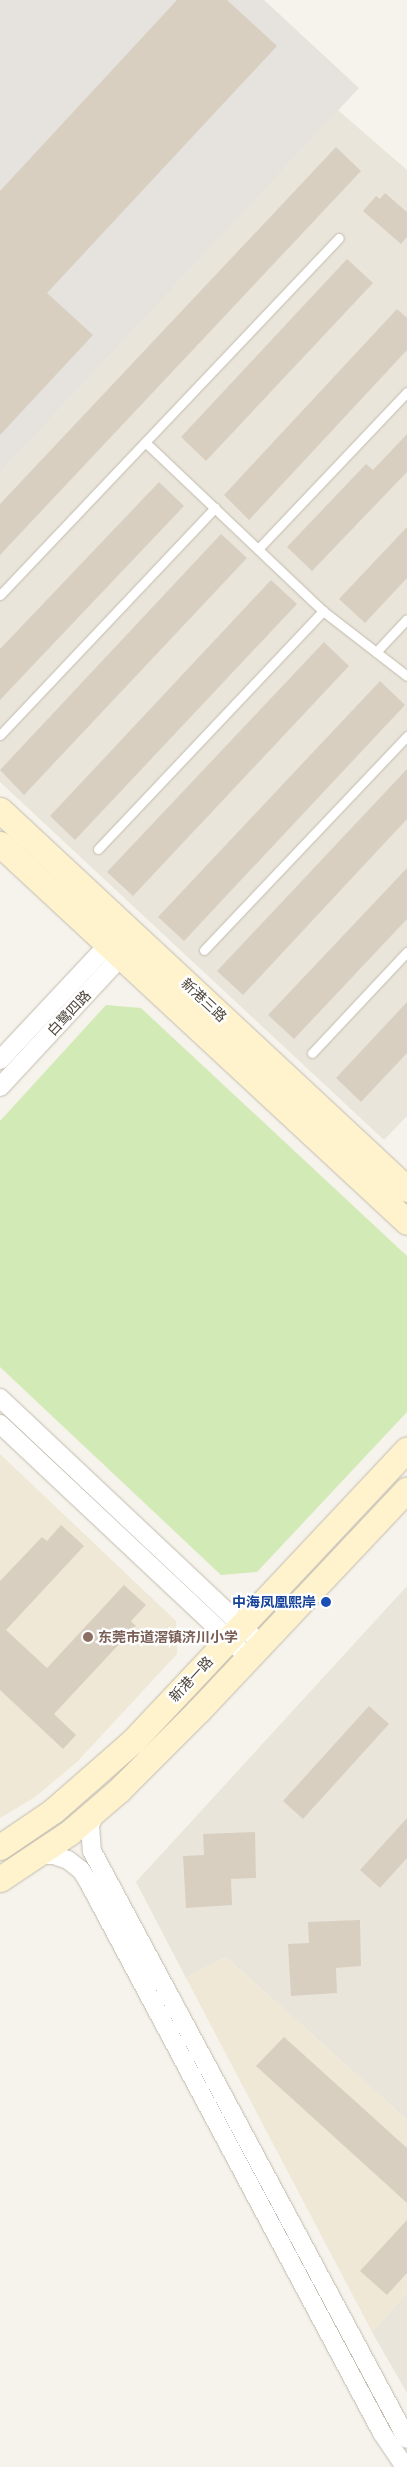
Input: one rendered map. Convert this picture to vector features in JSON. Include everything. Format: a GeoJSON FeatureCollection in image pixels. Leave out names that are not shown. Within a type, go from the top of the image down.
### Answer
{"type":"FeatureCollection","features":[{"type":"Feature","properties":{"kind":"street","name":"新港三路"},"geometry":{"type":"LineString","coordinates":[[0,810],[123,941],[407,1222]]}},
{"type":"Feature","properties":{"kind":"street","name":"新港三路"},"geometry":{"type":"LineString","coordinates":[[0,844],[123,941],[407,1190]]}},
{"type":"Feature","properties":{"kind":"street","name":"白鹭四路"},"geometry":{"type":"LineString","coordinates":[[0,1060],[123,941]]}},
{"type":"Feature","properties":{"kind":"street","name":"白鹭四路"},"geometry":{"type":"LineString","coordinates":[[0,1087],[123,941]]}},
{"type":"Feature","properties":{"kind":"street"},"geometry":{"type":"LineString","coordinates":[[0,1398],[255,1651]]}},
{"type":"Feature","properties":{"kind":"street"},"geometry":{"type":"LineString","coordinates":[[0,1424],[235,1632]]}},
{"type":"Feature","properties":{"kind":"street","name":"新港一路"},"geometry":{"type":"LineString","coordinates":[[0,1846],[52,1811],[100,1771],[235,1632],[407,1449]]}},
{"type":"Feature","properties":{"kind":"street","name":"新港一路"},"geometry":{"type":"LineString","coordinates":[[0,1879],[37,1855],[98,1808],[152,1759],[407,1489]]}},
{"type":"Feature","properties":{"kind":"street"},"geometry":{"type":"LineString","coordinates":[[98,1808],[90,1825],[92,1851],[407,2439]]}},
{"type":"Feature","properties":{"kind":"street"},"geometry":{"type":"LineString","coordinates":[[37,1855],[54,1855],[68,1860],[81,1870],[382,2433],[406,2467]]}},
{"type":"Feature","properties":{"kind":"lane"},"geometry":{"type":"LineString","coordinates":[[0,595],[339,238]]}},
{"type":"Feature","properties":{"kind":"lane"},"geometry":{"type":"LineString","coordinates":[[258,549],[407,392]]}},
{"type":"Feature","properties":{"kind":"lane"},"geometry":{"type":"LineString","coordinates":[[145,442],[323,611],[407,676]]}},
{"type":"Feature","properties":{"kind":"lane"},"geometry":{"type":"LineString","coordinates":[[0,735],[215,508]]}},
{"type":"Feature","properties":{"kind":"lane"},"geometry":{"type":"LineString","coordinates":[[98,849],[323,611]]}},
{"type":"Feature","properties":{"kind":"lane"},"geometry":{"type":"LineString","coordinates":[[376,652],[407,619]]}},
{"type":"Feature","properties":{"kind":"lane"},"geometry":{"type":"LineString","coordinates":[[204,950],[407,736]]}},
{"type":"Feature","properties":{"kind":"lane"},"geometry":{"type":"LineString","coordinates":[[312,1052],[407,952]]}},
{"type":"Feature","properties":{"kind":"shaded area"},"geometry":{"type":"Polygon","coordinates":[[[0,0],[264,0],[359,88],[0,473],[0,0]]]}},
{"type":"Feature","properties":{"kind":"shaded area"},"geometry":{"type":"Polygon","coordinates":[[[338,110],[407,170],[407,1116],[384,1140],[0,782],[0,473],[338,110]]]}},
{"type":"Feature","properties":{"kind":"shaded area","name":"东莞市道滘镇济川小学"},"geometry":{"type":"Polygon","coordinates":[[[0,1454],[176,1621],[177,1654],[77,1762],[35,1797],[0,1818],[0,1454]]]}},
{"type":"Feature","properties":{"kind":"shaded area"},"geometry":{"type":"Polygon","coordinates":[[[407,1586],[407,2120],[226,1957],[186,1978],[136,1882],[407,1586]]]}},
{"type":"Feature","properties":{"kind":"shaded area"},"geometry":{"type":"Polygon","coordinates":[[[226,1957],[407,2120],[407,2293],[372,2332],[186,1978],[226,1957]]]}},
{"type":"Feature","properties":{"kind":"shaded area"},"geometry":{"type":"Polygon","coordinates":[[[407,2293],[407,2393],[372,2332],[407,2293]]]}},
{"type":"Feature","properties":{"kind":"green space"},"geometry":{"type":"Polygon","coordinates":[[[106,1005],[141,1008],[407,1256],[407,1412],[257,1572],[221,1575],[0,1367],[0,1121],[106,1005]]]}},
{"type":"Feature","properties":{"kind":"building"},"geometry":{"type":"Polygon","coordinates":[[[177,0],[227,0],[277,46],[47,293],[93,335],[0,435],[0,191],[177,0]]]}},
{"type":"Feature","properties":{"kind":"building"},"geometry":{"type":"Polygon","coordinates":[[[336,147],[361,171],[0,555],[0,504],[336,147]]]}},
{"type":"Feature","properties":{"kind":"building"},"geometry":{"type":"Polygon","coordinates":[[[385,193],[407,212],[407,237],[401,244],[363,211],[376,196],[380,199],[385,193]]]}},
{"type":"Feature","properties":{"kind":"building"},"geometry":{"type":"Polygon","coordinates":[[[347,259],[373,283],[206,461],[181,437],[347,259]]]}},
{"type":"Feature","properties":{"kind":"building"},"geometry":{"type":"Polygon","coordinates":[[[397,309],[407,318],[407,350],[249,520],[224,495],[397,309]]]}},
{"type":"Feature","properties":{"kind":"building"},"geometry":{"type":"Polygon","coordinates":[[[407,434],[407,472],[312,571],[287,547],[366,464],[373,470],[407,434]]]}},
{"type":"Feature","properties":{"kind":"building"},"geometry":{"type":"Polygon","coordinates":[[[159,482],[184,506],[0,700],[0,649],[159,482]]]}},
{"type":"Feature","properties":{"kind":"building"},"geometry":{"type":"Polygon","coordinates":[[[407,527],[407,578],[365,623],[339,599],[407,527]]]}},
{"type":"Feature","properties":{"kind":"building"},"geometry":{"type":"Polygon","coordinates":[[[221,534],[247,558],[24,795],[0,770],[221,534]]]}},
{"type":"Feature","properties":{"kind":"building"},"geometry":{"type":"Polygon","coordinates":[[[271,580],[297,604],[75,840],[50,816],[271,580]]]}},
{"type":"Feature","properties":{"kind":"building"},"geometry":{"type":"Polygon","coordinates":[[[324,642],[349,666],[133,896],[107,872],[324,642]]]}},
{"type":"Feature","properties":{"kind":"building"},"geometry":{"type":"Polygon","coordinates":[[[380,681],[405,705],[184,941],[158,917],[380,681]]]}},
{"type":"Feature","properties":{"kind":"building"},"geometry":{"type":"Polygon","coordinates":[[[407,769],[407,819],[243,995],[217,971],[407,769]]]}},
{"type":"Feature","properties":{"kind":"building"},"geometry":{"type":"Polygon","coordinates":[[[407,868],[407,919],[294,1039],[268,1015],[407,868]]]}},
{"type":"Feature","properties":{"kind":"building"},"geometry":{"type":"Polygon","coordinates":[[[407,1002],[407,1053],[361,1102],[336,1078],[407,1002]]]}},
{"type":"Feature","properties":{"kind":"building"},"geometry":{"type":"Polygon","coordinates":[[[61,1525],[84,1546],[6,1630],[47,1668],[124,1585],[146,1605],[131,1621],[136,1626],[54,1714],[76,1735],[63,1749],[0,1690],[0,1581],[42,1537],[47,1541],[61,1525]]]}},
{"type":"Feature","properties":{"kind":"building"},"geometry":{"type":"Polygon","coordinates":[[[369,1706],[389,1724],[303,1819],[283,1801],[369,1706]]]}},
{"type":"Feature","properties":{"kind":"building"},"geometry":{"type":"Polygon","coordinates":[[[407,1818],[407,1858],[380,1888],[360,1870],[407,1818]]]}},
{"type":"Feature","properties":{"kind":"building"},"geometry":{"type":"Polygon","coordinates":[[[255,1832],[256,1878],[231,1879],[232,1905],[186,1908],[183,1856],[204,1855],[203,1834],[255,1832]]]}},
{"type":"Feature","properties":{"kind":"building"},"geometry":{"type":"Polygon","coordinates":[[[360,1920],[361,1966],[336,1968],[337,1993],[291,1996],[288,1944],[309,1943],[308,1922],[360,1920]]]}},
{"type":"Feature","properties":{"kind":"building"},"geometry":{"type":"Polygon","coordinates":[[[284,2037],[407,2148],[407,2203],[256,2066],[284,2037]]]}},
{"type":"Feature","properties":{"kind":"building"},"geometry":{"type":"Polygon","coordinates":[[[407,2220],[407,2273],[387,2295],[360,2271],[407,2220]]]}},
{"type":"Feature","properties":{"kind":"place","name":"中海凤凰熙岸"},"geometry":{"type":"Point","coordinates":[326,1602]}},
{"type":"Feature","properties":{"kind":"place","name":"东莞市道滘镇济川小学"},"geometry":{"type":"Point","coordinates":[88,1637]}}]}
